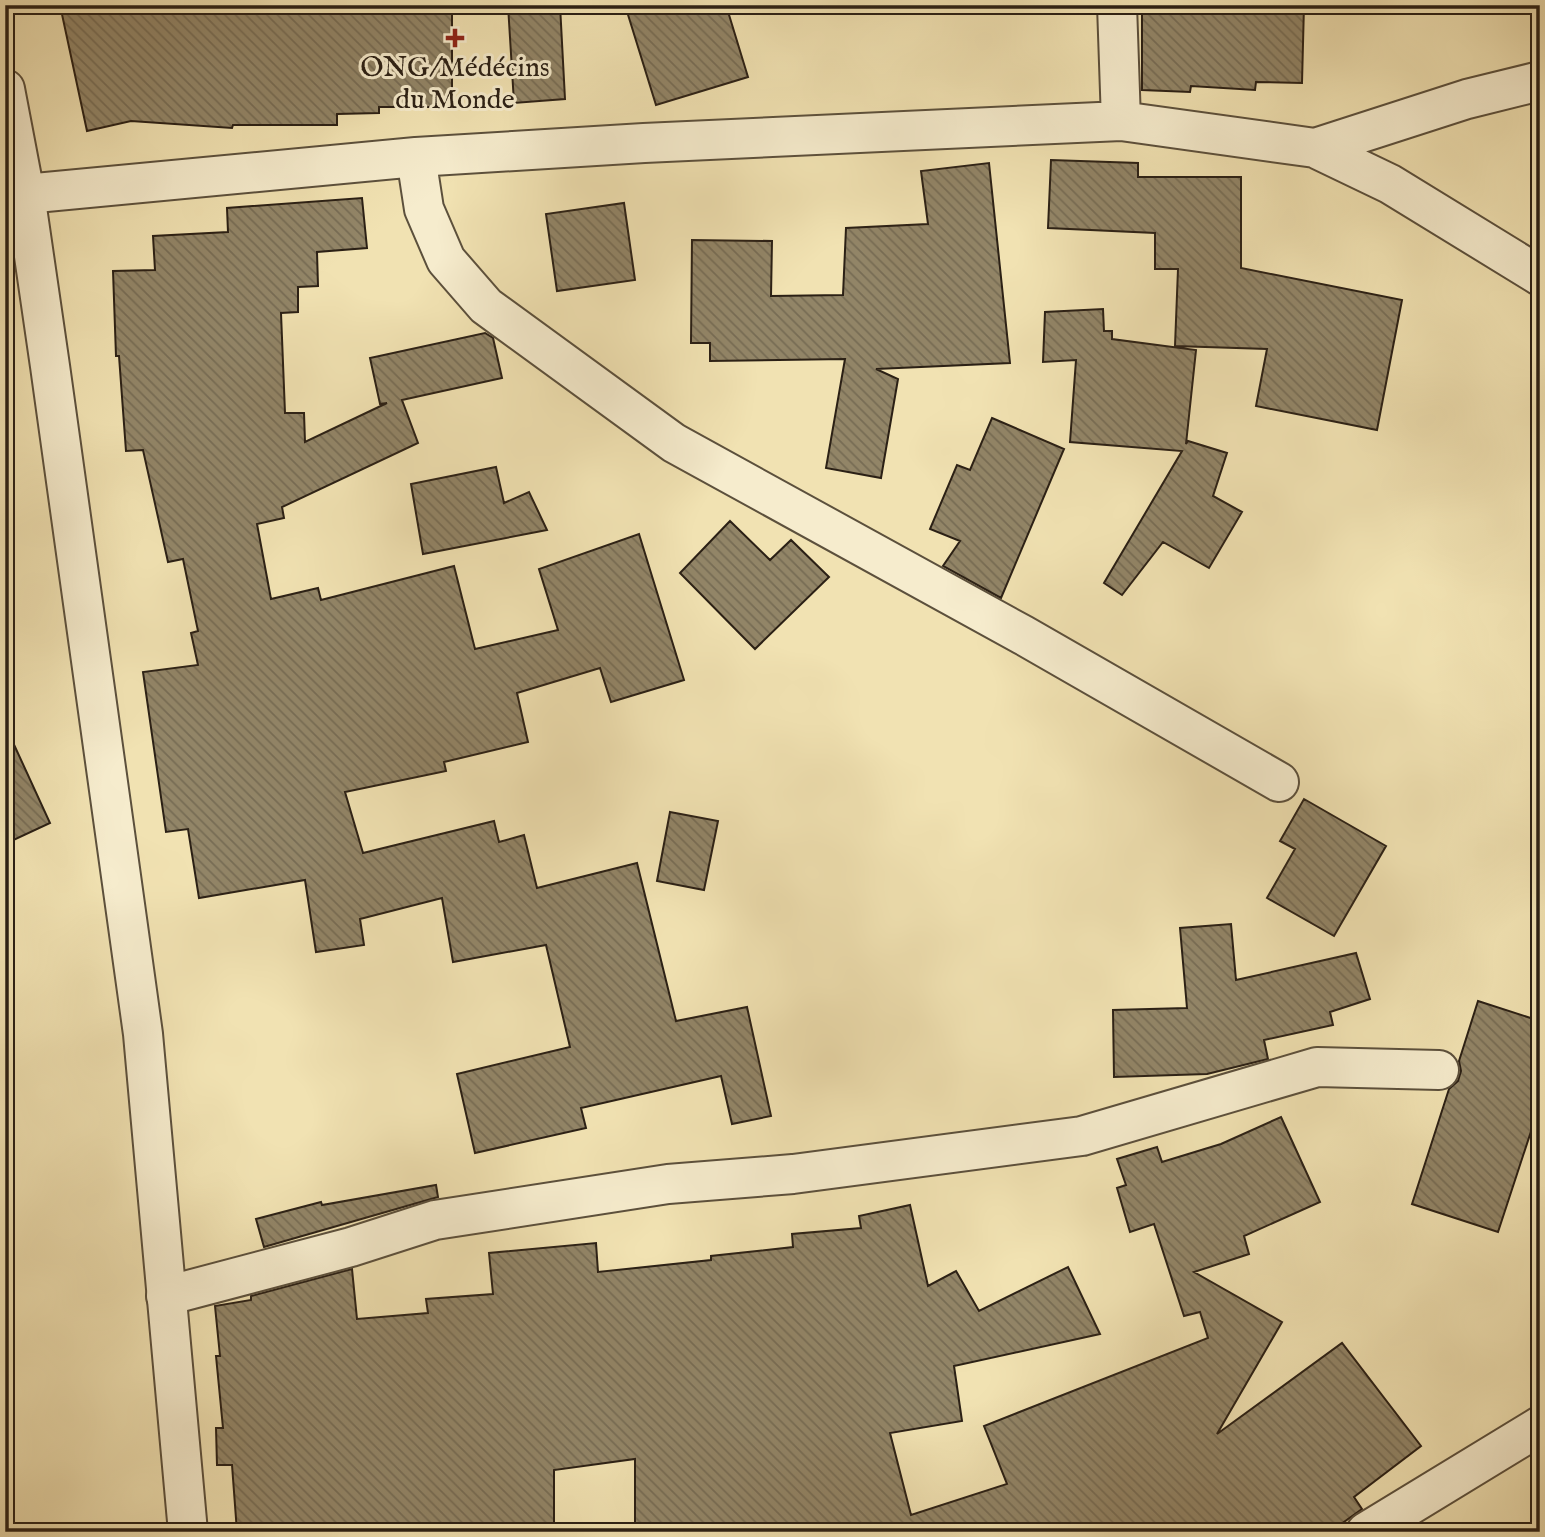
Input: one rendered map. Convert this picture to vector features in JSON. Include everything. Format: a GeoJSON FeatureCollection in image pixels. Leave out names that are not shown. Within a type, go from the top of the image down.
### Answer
{"type":"FeatureCollection","features":[{"type":"Feature","properties":{"kind":"street"},"geometry":{"type":"LineString","coordinates":[[1117,5],[1121,121]]}},
{"type":"Feature","properties":{"kind":"street"},"geometry":{"type":"LineString","coordinates":[[1315,148],[1467,99],[1540,81]]}},
{"type":"Feature","properties":{"kind":"street"},"geometry":{"type":"LineString","coordinates":[[5,89],[25,194],[143,1034],[188,1532]]}},
{"type":"Feature","properties":{"kind":"street"},"geometry":{"type":"LineString","coordinates":[[25,194],[416,157],[644,143],[1121,121],[1315,148],[1390,184],[1540,276]]}},
{"type":"Feature","properties":{"kind":"street"},"geometry":{"type":"LineString","coordinates":[[416,157],[424,209],[446,260],[486,306],[674,443],[1023,635],[1279,782]]}},
{"type":"Feature","properties":{"kind":"street"},"geometry":{"type":"LineString","coordinates":[[166,1296],[351,1247],[435,1220],[668,1184],[793,1174],[1082,1136],[1317,1067],[1439,1070]]}},
{"type":"Feature","properties":{"kind":"street"},"geometry":{"type":"LineString","coordinates":[[1366,1532],[1540,1426]]}},
{"type":"Feature","properties":{"kind":"building"},"geometry":{"type":"Polygon","coordinates":[[[60,5],[452,5],[452,107],[379,107],[379,113],[337,114],[337,125],[233,125],[232,128],[131,121],[87,131],[60,5]]]}},
{"type":"Feature","properties":{"kind":"building"},"geometry":{"type":"Polygon","coordinates":[[[508,5],[560,5],[565,99],[514,103],[508,5]]]}},
{"type":"Feature","properties":{"kind":"building"},"geometry":{"type":"Polygon","coordinates":[[[625,5],[726,5],[748,77],[656,105],[625,5]]]}},
{"type":"Feature","properties":{"kind":"building"},"geometry":{"type":"Polygon","coordinates":[[[1142,5],[1304,5],[1302,83],[1256,82],[1255,90],[1191,86],[1190,92],[1142,90],[1142,5]]]}},
{"type":"Feature","properties":{"kind":"building"},"geometry":{"type":"Polygon","coordinates":[[[1051,160],[1138,163],[1138,177],[1241,177],[1241,268],[1402,300],[1377,430],[1256,406],[1267,349],[1175,346],[1178,269],[1155,269],[1155,233],[1048,228],[1051,160]]]}},
{"type":"Feature","properties":{"kind":"building"},"geometry":{"type":"Polygon","coordinates":[[[989,163],[1010,363],[876,369],[898,379],[881,478],[826,468],[845,359],[710,361],[710,343],[691,343],[692,240],[772,241],[771,296],[843,295],[846,228],[928,224],[921,171],[989,163]]]}},
{"type":"Feature","properties":{"kind":"building"},"geometry":{"type":"Polygon","coordinates":[[[362,198],[367,248],[317,252],[318,286],[298,287],[298,312],[281,313],[285,413],[304,413],[305,442],[387,403],[380,404],[370,358],[485,333],[493,338],[502,378],[402,400],[418,443],[282,507],[284,518],[257,524],[271,599],[318,588],[321,600],[454,566],[475,649],[558,630],[539,569],[639,534],[684,680],[611,702],[600,668],[517,693],[528,742],[444,762],[446,771],[345,792],[363,853],[494,821],[499,842],[524,835],[537,888],[637,863],[676,1021],[747,1007],[771,1116],[732,1124],[721,1076],[581,1108],[586,1128],[475,1153],[457,1074],[570,1047],[546,945],[453,962],[442,898],[360,919],[364,945],[316,952],[305,880],[199,898],[188,829],[166,832],[143,672],[198,665],[191,633],[198,631],[183,559],[168,562],[143,450],[126,451],[119,356],[116,356],[113,271],[155,270],[153,236],[228,232],[227,208],[362,198]]]}},
{"type":"Feature","properties":{"kind":"building"},"geometry":{"type":"Polygon","coordinates":[[[624,203],[635,280],[557,291],[546,214],[624,203]]]}},
{"type":"Feature","properties":{"kind":"building"},"geometry":{"type":"Polygon","coordinates":[[[1103,309],[1104,331],[1112,331],[1112,339],[1196,350],[1186,444],[1188,441],[1227,453],[1213,496],[1242,512],[1209,568],[1163,542],[1122,595],[1104,583],[1182,451],[1070,442],[1076,360],[1043,362],[1045,312],[1103,309]]]}},
{"type":"Feature","properties":{"kind":"building"},"geometry":{"type":"Polygon","coordinates":[[[992,418],[1064,449],[1001,598],[943,566],[960,541],[930,529],[957,465],[970,470],[992,418]]]}},
{"type":"Feature","properties":{"kind":"building"},"geometry":{"type":"Polygon","coordinates":[[[496,467],[504,503],[529,492],[547,530],[423,554],[411,484],[496,467]]]}},
{"type":"Feature","properties":{"kind":"building"},"geometry":{"type":"Polygon","coordinates":[[[730,521],[770,560],[791,540],[829,577],[755,649],[680,573],[730,521]]]}},
{"type":"Feature","properties":{"kind":"building"},"geometry":{"type":"Polygon","coordinates":[[[5,725],[50,823],[5,844],[5,725]]]}},
{"type":"Feature","properties":{"kind":"building"},"geometry":{"type":"Polygon","coordinates":[[[1304,799],[1386,846],[1334,936],[1267,898],[1295,849],[1280,841],[1304,799]]]}},
{"type":"Feature","properties":{"kind":"building"},"geometry":{"type":"Polygon","coordinates":[[[670,812],[718,821],[704,890],[657,881],[670,812]]]}},
{"type":"Feature","properties":{"kind":"building"},"geometry":{"type":"Polygon","coordinates":[[[1231,924],[1236,980],[1356,953],[1370,999],[1330,1012],[1333,1025],[1264,1040],[1268,1059],[1207,1074],[1114,1077],[1113,1010],[1187,1008],[1180,928],[1231,924]]]}},
{"type":"Feature","properties":{"kind":"building"},"geometry":{"type":"Polygon","coordinates":[[[1478,1001],[1540,1021],[1540,1104],[1498,1232],[1412,1204],[1449,1089],[1458,1081],[1461,1071],[1459,1061],[1478,1001]]]}},
{"type":"Feature","properties":{"kind":"building"},"geometry":{"type":"Polygon","coordinates":[[[1281,1117],[1320,1202],[1244,1236],[1249,1254],[1194,1272],[1282,1322],[1217,1434],[1342,1343],[1421,1446],[1354,1497],[1362,1509],[1330,1532],[821,1532],[820,1527],[725,1532],[725,1528],[635,1528],[635,1459],[554,1470],[554,1525],[507,1525],[507,1532],[237,1532],[232,1465],[217,1465],[216,1428],[223,1428],[216,1356],[220,1356],[215,1306],[251,1300],[251,1296],[352,1269],[357,1319],[428,1313],[426,1299],[493,1294],[489,1253],[596,1243],[598,1272],[711,1260],[711,1256],[793,1247],[792,1234],[861,1228],[859,1216],[910,1205],[928,1286],[956,1271],[979,1311],[1068,1267],[1100,1334],[954,1366],[962,1421],[890,1433],[911,1515],[1007,1484],[984,1426],[1208,1338],[1200,1312],[1184,1316],[1154,1224],[1130,1232],[1117,1188],[1126,1185],[1117,1159],[1157,1147],[1162,1162],[1221,1144],[1281,1117]]]}},
{"type":"Feature","properties":{"kind":"building"},"geometry":{"type":"Polygon","coordinates":[[[436,1185],[438,1197],[264,1247],[256,1219],[321,1202],[322,1205],[436,1185]]]}},
{"type":"Feature","properties":{"kind":"place","name":"ONG/Médécins du Monde"},"geometry":{"type":"Point","coordinates":[455,38]}}]}
